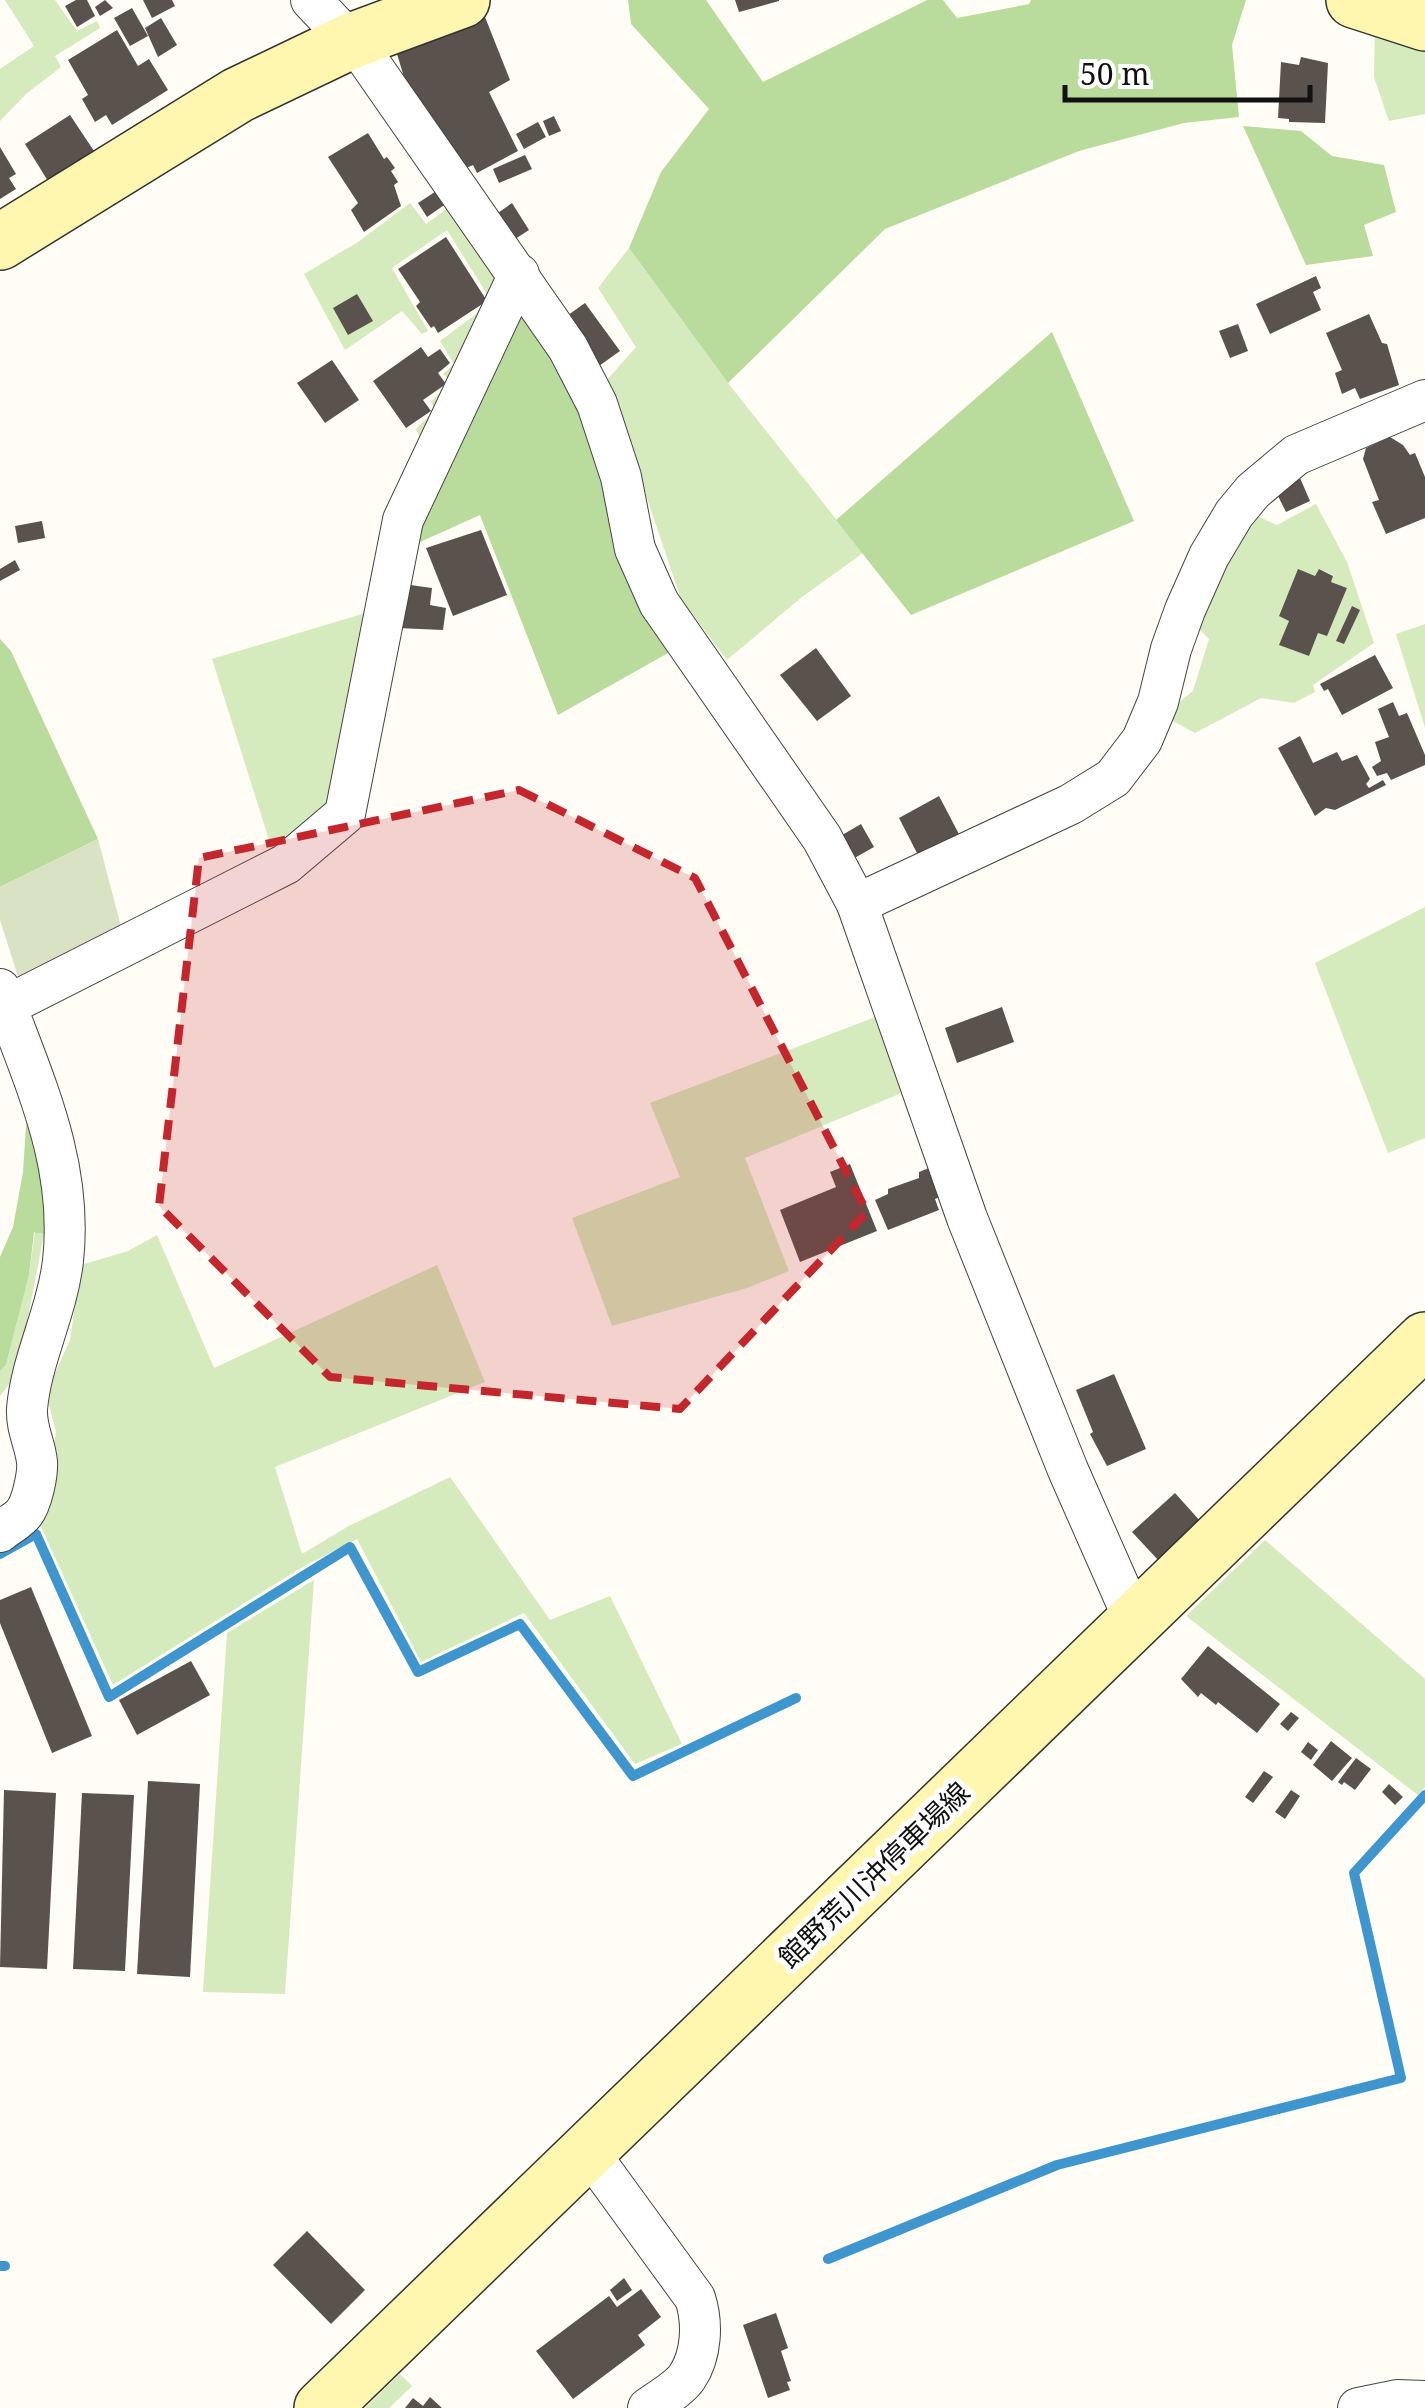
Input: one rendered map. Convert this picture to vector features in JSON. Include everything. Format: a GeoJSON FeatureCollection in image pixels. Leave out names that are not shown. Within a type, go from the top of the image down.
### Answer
{"type":"FeatureCollection","features":[{"type":"Feature","properties":{"kind":"main road"},"geometry":{"type":"LineString","coordinates":[[0,242],[238,96],[351,40],[462,0]]}},
{"type":"Feature","properties":{"kind":"main road"},"geometry":{"type":"LineString","coordinates":[[1354,0],[1425,24]]}},
{"type":"Feature","properties":{"kind":"main road","name":"館野荒川沖停車場線"},"geometry":{"type":"LineString","coordinates":[[322,2408],[1425,1340]]}},
{"type":"Feature","properties":{"kind":"street"},"geometry":{"type":"LineString","coordinates":[[311,0],[351,40],[568,348],[597,404],[621,478],[635,549],[659,603],[822,838],[857,904],[968,1218],[1068,1470],[1136,1622]]}},
{"type":"Feature","properties":{"kind":"street"},"geometry":{"type":"LineString","coordinates":[[0,1532],[26,1512],[33,1485],[37,1462],[27,1430],[27,1410],[63,1262],[65,1197],[53,1134],[3,998],[286,864],[345,814],[403,520],[519,274]]}},
{"type":"Feature","properties":{"kind":"street"},"geometry":{"type":"LineString","coordinates":[[857,904],[1070,804],[1112,778],[1142,740],[1158,702],[1185,610],[1210,556],[1234,514],[1253,491],[1296,455],[1425,400]]}},
{"type":"Feature","properties":{"kind":"street"},"geometry":{"type":"LineString","coordinates":[[588,2151],[695,2298],[702,2317],[700,2339],[687,2378],[648,2408]]}},
{"type":"Feature","properties":{"kind":"street"},"geometry":{"type":"LineString","coordinates":[[1358,2408],[1397,2400],[1425,2401]]}},
{"type":"Feature","properties":{"kind":"highlighted area"},"geometry":{"type":"Polygon","coordinates":[[[519,790],[695,878],[867,1212],[680,1409],[330,1377],[159,1206],[199,858],[519,790]]]}},
{"type":"Feature","properties":{"kind":"green space"},"geometry":{"type":"Polygon","coordinates":[[[5,0],[55,0],[77,31],[97,21],[100,28],[55,56],[61,67],[0,121],[0,69],[34,46],[5,0]]]}},
{"type":"Feature","properties":{"kind":"green space"},"geometry":{"type":"Polygon","coordinates":[[[628,0],[706,0],[763,82],[927,0],[943,0],[957,18],[1029,4],[1031,0],[1246,0],[1232,45],[1239,117],[1184,123],[1079,151],[885,229],[728,383],[629,248],[661,172],[709,109],[631,24],[628,0]]]}},
{"type":"Feature","properties":{"kind":"green space"},"geometry":{"type":"Polygon","coordinates":[[[1375,23],[1425,41],[1425,114],[1389,121],[1374,77],[1375,23]]]}},
{"type":"Feature","properties":{"kind":"green space"},"geometry":{"type":"Polygon","coordinates":[[[1243,126],[1301,131],[1332,156],[1384,165],[1396,212],[1364,225],[1373,256],[1306,265],[1243,126]]]}},
{"type":"Feature","properties":{"kind":"green space"},"geometry":{"type":"Polygon","coordinates":[[[410,203],[426,224],[455,203],[506,284],[420,438],[416,429],[435,410],[431,402],[451,381],[443,374],[454,364],[440,341],[492,302],[447,230],[392,268],[428,331],[422,334],[402,311],[345,350],[304,274],[358,242],[410,203]]]}},
{"type":"Feature","properties":{"kind":"green space"},"geometry":{"type":"Polygon","coordinates":[[[629,248],[728,383],[863,553],[802,597],[727,660],[681,599],[607,380],[636,347],[598,288],[629,248]]]}},
{"type":"Feature","properties":{"kind":"green space"},"geometry":{"type":"Polygon","coordinates":[[[515,305],[567,375],[677,648],[558,715],[480,515],[418,543],[426,509],[515,305]]]}},
{"type":"Feature","properties":{"kind":"green space"},"geometry":{"type":"Polygon","coordinates":[[[1052,332],[1134,521],[911,615],[836,520],[1052,332]]]}},
{"type":"Feature","properties":{"kind":"green space"},"geometry":{"type":"Polygon","coordinates":[[[1316,504],[1347,562],[1374,643],[1313,685],[1315,692],[1294,703],[1261,698],[1195,733],[1171,720],[1173,707],[1193,691],[1209,639],[1198,628],[1227,559],[1255,515],[1277,525],[1316,504]],[[1320,569],[1315,576],[1298,570],[1279,615],[1289,621],[1280,645],[1309,656],[1318,633],[1327,635],[1347,588],[1331,582],[1333,575],[1320,569]]]}},
{"type":"Feature","properties":{"kind":"green space"},"geometry":{"type":"Polygon","coordinates":[[[372,611],[335,809],[275,859],[212,659],[372,611]]]}},
{"type":"Feature","properties":{"kind":"green space"},"geometry":{"type":"Polygon","coordinates":[[[1425,624],[1425,728],[1396,634],[1425,624]]]}},
{"type":"Feature","properties":{"kind":"green space"},"geometry":{"type":"Polygon","coordinates":[[[0,639],[11,651],[98,839],[0,887],[0,639]]]}},
{"type":"Feature","properties":{"kind":"green space"},"geometry":{"type":"Polygon","coordinates":[[[98,839],[122,930],[21,986],[0,920],[0,887],[98,839]]]}},
{"type":"Feature","properties":{"kind":"green space"},"geometry":{"type":"Polygon","coordinates":[[[1425,907],[1425,1138],[1388,1153],[1315,963],[1425,907]]]}},
{"type":"Feature","properties":{"kind":"green space"},"geometry":{"type":"Polygon","coordinates":[[[878,1016],[904,1092],[745,1158],[789,1271],[747,1288],[612,1326],[572,1218],[680,1177],[650,1103],[878,1016]]]}},
{"type":"Feature","properties":{"kind":"green space"},"geometry":{"type":"Polygon","coordinates":[[[27,1111],[47,1205],[44,1234],[34,1232],[29,1275],[6,1365],[0,1371],[0,1257],[13,1227],[23,1172],[27,1111]]]}},
{"type":"Feature","properties":{"kind":"green space"},"geometry":{"type":"Polygon","coordinates":[[[35,1231],[44,1234],[17,1374],[0,1396],[0,1371],[6,1365],[29,1275],[35,1231]]]}},
{"type":"Feature","properties":{"kind":"green space"},"geometry":{"type":"Polygon","coordinates":[[[157,1235],[214,1368],[437,1265],[485,1382],[275,1467],[302,1554],[347,1527],[450,1477],[550,1620],[610,1596],[682,1744],[635,1764],[524,1613],[421,1662],[357,1539],[306,1565],[113,1685],[37,1518],[56,1432],[46,1393],[70,1340],[81,1265],[128,1251],[157,1235]]]}},
{"type":"Feature","properties":{"kind":"green space"},"geometry":{"type":"Polygon","coordinates":[[[1265,1540],[1425,1679],[1425,1787],[1418,1795],[1186,1616],[1265,1540]]]}},
{"type":"Feature","properties":{"kind":"green space"},"geometry":{"type":"Polygon","coordinates":[[[314,1580],[285,1994],[203,1992],[227,1633],[314,1580]]]}},
{"type":"Feature","properties":{"kind":"green space"},"geometry":{"type":"Polygon","coordinates":[[[400,2374],[412,2386],[389,2408],[365,2408],[400,2374]]]}},
{"type":"Feature","properties":{"kind":"building"},"geometry":{"type":"Polygon","coordinates":[[[87,0],[95,16],[77,27],[65,6],[87,0]]]}},
{"type":"Feature","properties":{"kind":"building"},"geometry":{"type":"Polygon","coordinates":[[[105,0],[113,8],[100,16],[95,7],[105,0]]]}},
{"type":"Feature","properties":{"kind":"building"},"geometry":{"type":"Polygon","coordinates":[[[143,0],[172,0],[175,6],[152,18],[143,0]]]}},
{"type":"Feature","properties":{"kind":"building"},"geometry":{"type":"Polygon","coordinates":[[[735,0],[779,0],[779,1],[739,12],[735,0]]]}},
{"type":"Feature","properties":{"kind":"building"},"geometry":{"type":"Polygon","coordinates":[[[132,8],[148,36],[130,46],[114,18],[132,8]]]}},
{"type":"Feature","properties":{"kind":"building"},"geometry":{"type":"Polygon","coordinates":[[[485,17],[510,80],[489,92],[518,151],[477,173],[473,165],[464,169],[410,97],[397,54],[485,17]]]}},
{"type":"Feature","properties":{"kind":"building"},"geometry":{"type":"Polygon","coordinates":[[[161,18],[177,45],[158,57],[145,28],[161,18]]]}},
{"type":"Feature","properties":{"kind":"building"},"geometry":{"type":"Polygon","coordinates":[[[117,30],[138,66],[149,59],[168,90],[112,125],[106,115],[95,122],[82,99],[88,95],[68,60],[117,30]]]}},
{"type":"Feature","properties":{"kind":"building"},"geometry":{"type":"Polygon","coordinates":[[[1301,57],[1328,63],[1325,123],[1278,118],[1281,62],[1299,65],[1301,57]]]}},
{"type":"Feature","properties":{"kind":"building"},"geometry":{"type":"Polygon","coordinates":[[[70,115],[94,151],[48,181],[25,144],[70,115]]]}},
{"type":"Feature","properties":{"kind":"building"},"geometry":{"type":"Polygon","coordinates":[[[554,116],[561,131],[549,136],[543,121],[554,116]]]}},
{"type":"Feature","properties":{"kind":"building"},"geometry":{"type":"Polygon","coordinates":[[[538,122],[546,137],[524,149],[516,134],[538,122]]]}},
{"type":"Feature","properties":{"kind":"building"},"geometry":{"type":"Polygon","coordinates":[[[368,133],[384,159],[387,157],[395,168],[391,171],[398,182],[394,185],[401,206],[364,232],[351,210],[358,203],[328,157],[368,133]]]}},
{"type":"Feature","properties":{"kind":"building"},"geometry":{"type":"Polygon","coordinates":[[[0,147],[16,174],[9,178],[16,189],[0,199],[0,147]]]}},
{"type":"Feature","properties":{"kind":"building"},"geometry":{"type":"Polygon","coordinates":[[[525,155],[532,169],[499,183],[493,169],[525,155]]]}},
{"type":"Feature","properties":{"kind":"building"},"geometry":{"type":"Polygon","coordinates":[[[441,188],[450,201],[427,217],[418,203],[441,188]]]}},
{"type":"Feature","properties":{"kind":"building"},"geometry":{"type":"Polygon","coordinates":[[[512,203],[529,230],[512,241],[495,215],[512,203]]]}},
{"type":"Feature","properties":{"kind":"building"},"geometry":{"type":"Polygon","coordinates":[[[446,237],[487,301],[438,333],[416,306],[420,302],[398,269],[446,237]]]}},
{"type":"Feature","properties":{"kind":"building"},"geometry":{"type":"Polygon","coordinates":[[[1316,276],[1321,288],[1313,292],[1321,310],[1270,334],[1256,304],[1316,276]]]}},
{"type":"Feature","properties":{"kind":"building"},"geometry":{"type":"Polygon","coordinates":[[[357,294],[373,321],[348,335],[333,308],[357,294]]]}},
{"type":"Feature","properties":{"kind":"building"},"geometry":{"type":"Polygon","coordinates":[[[585,303],[620,351],[599,366],[564,318],[585,303]]]}},
{"type":"Feature","properties":{"kind":"building"},"geometry":{"type":"Polygon","coordinates":[[[1369,314],[1382,343],[1387,344],[1399,385],[1360,399],[1355,388],[1342,394],[1335,373],[1342,370],[1326,333],[1369,314]]]}},
{"type":"Feature","properties":{"kind":"building"},"geometry":{"type":"Polygon","coordinates":[[[1238,324],[1248,351],[1230,358],[1219,331],[1238,324]]]}},
{"type":"Feature","properties":{"kind":"building"},"geometry":{"type":"Polygon","coordinates":[[[421,347],[428,357],[440,349],[450,363],[438,373],[446,384],[423,400],[431,411],[406,428],[373,381],[421,347]]]}},
{"type":"Feature","properties":{"kind":"building"},"geometry":{"type":"Polygon","coordinates":[[[332,360],[359,400],[325,423],[297,383],[332,360]]]}},
{"type":"Feature","properties":{"kind":"building"},"geometry":{"type":"Polygon","coordinates":[[[1390,437],[1410,455],[1415,453],[1425,477],[1425,518],[1386,534],[1372,502],[1379,500],[1363,459],[1366,448],[1390,437]]]}},
{"type":"Feature","properties":{"kind":"building"},"geometry":{"type":"Polygon","coordinates":[[[1300,478],[1310,501],[1286,512],[1275,490],[1300,478]]]}},
{"type":"Feature","properties":{"kind":"building"},"geometry":{"type":"Polygon","coordinates":[[[42,521],[45,538],[18,543],[15,526],[42,521]]]}},
{"type":"Feature","properties":{"kind":"building"},"geometry":{"type":"Polygon","coordinates":[[[481,530],[507,595],[453,616],[426,548],[481,530]]]}},
{"type":"Feature","properties":{"kind":"building"},"geometry":{"type":"Polygon","coordinates":[[[15,560],[20,570],[0,581],[0,569],[15,560]]]}},
{"type":"Feature","properties":{"kind":"building"},"geometry":{"type":"Polygon","coordinates":[[[1298,569],[1315,576],[1319,569],[1333,576],[1331,582],[1347,588],[1327,636],[1318,633],[1309,656],[1279,645],[1289,621],[1279,616],[1298,569]]]}},
{"type":"Feature","properties":{"kind":"building"},"geometry":{"type":"Polygon","coordinates":[[[403,584],[432,588],[430,605],[446,608],[443,630],[397,628],[403,584]]]}},
{"type":"Feature","properties":{"kind":"building"},"geometry":{"type":"Polygon","coordinates":[[[1352,606],[1360,610],[1344,644],[1336,641],[1352,606]]]}},
{"type":"Feature","properties":{"kind":"building"},"geometry":{"type":"Polygon","coordinates":[[[816,648],[851,696],[817,721],[780,675],[816,648]]]}},
{"type":"Feature","properties":{"kind":"building"},"geometry":{"type":"Polygon","coordinates":[[[1375,655],[1393,688],[1342,715],[1328,689],[1324,691],[1320,684],[1375,655]]]}},
{"type":"Feature","properties":{"kind":"building"},"geometry":{"type":"Polygon","coordinates":[[[1393,702],[1399,716],[1407,713],[1425,755],[1425,765],[1391,780],[1387,773],[1377,776],[1372,767],[1381,761],[1375,742],[1389,737],[1378,709],[1393,702]]]}},
{"type":"Feature","properties":{"kind":"building"},"geometry":{"type":"Polygon","coordinates":[[[1300,736],[1313,763],[1337,752],[1342,761],[1357,755],[1370,779],[1366,784],[1369,788],[1383,780],[1386,785],[1315,816],[1278,748],[1300,736]]]}},
{"type":"Feature","properties":{"kind":"building"},"geometry":{"type":"Polygon","coordinates":[[[939,796],[960,836],[919,857],[899,818],[939,796]]]}},
{"type":"Feature","properties":{"kind":"building"},"geometry":{"type":"Polygon","coordinates":[[[861,824],[874,847],[851,860],[837,838],[861,824]]]}},
{"type":"Feature","properties":{"kind":"building"},"geometry":{"type":"Polygon","coordinates":[[[1002,1007],[1014,1042],[957,1063],[945,1028],[1002,1007]]]}},
{"type":"Feature","properties":{"kind":"building"},"geometry":{"type":"Polygon","coordinates":[[[850,1164],[877,1231],[800,1262],[780,1210],[836,1187],[830,1172],[850,1164]]]}},
{"type":"Feature","properties":{"kind":"building"},"geometry":{"type":"Polygon","coordinates":[[[929,1168],[940,1197],[935,1199],[939,1210],[888,1230],[875,1200],[888,1194],[888,1189],[919,1178],[919,1172],[929,1168]]]}},
{"type":"Feature","properties":{"kind":"building"},"geometry":{"type":"Polygon","coordinates":[[[1114,1374],[1146,1449],[1107,1466],[1090,1434],[1093,1432],[1076,1390],[1114,1374]]]}},
{"type":"Feature","properties":{"kind":"building"},"geometry":{"type":"Polygon","coordinates":[[[1175,1493],[1201,1522],[1159,1561],[1132,1532],[1175,1493]]]}},
{"type":"Feature","properties":{"kind":"building"},"geometry":{"type":"Polygon","coordinates":[[[31,1587],[92,1736],[52,1753],[0,1623],[0,1600],[31,1587]]]}},
{"type":"Feature","properties":{"kind":"building"},"geometry":{"type":"Polygon","coordinates":[[[1208,1646],[1280,1704],[1257,1733],[1218,1702],[1216,1705],[1201,1693],[1198,1697],[1181,1679],[1208,1646]]]}},
{"type":"Feature","properties":{"kind":"building"},"geometry":{"type":"Polygon","coordinates":[[[191,1661],[210,1695],[137,1735],[119,1700],[191,1661]]]}},
{"type":"Feature","properties":{"kind":"building"},"geometry":{"type":"Polygon","coordinates":[[[1291,1712],[1299,1718],[1288,1731],[1280,1724],[1291,1712]]]}},
{"type":"Feature","properties":{"kind":"building"},"geometry":{"type":"Polygon","coordinates":[[[1331,1741],[1352,1758],[1332,1781],[1313,1765],[1331,1741]]]}},
{"type":"Feature","properties":{"kind":"building"},"geometry":{"type":"Polygon","coordinates":[[[1308,1742],[1318,1750],[1311,1760],[1301,1752],[1308,1742]]]}},
{"type":"Feature","properties":{"kind":"building"},"geometry":{"type":"Polygon","coordinates":[[[1356,1758],[1371,1769],[1355,1790],[1338,1782],[1356,1758]]]}},
{"type":"Feature","properties":{"kind":"building"},"geometry":{"type":"Polygon","coordinates":[[[1264,1771],[1273,1777],[1253,1803],[1245,1797],[1264,1771]]]}},
{"type":"Feature","properties":{"kind":"building"},"geometry":{"type":"Polygon","coordinates":[[[148,1781],[200,1784],[190,1977],[137,1974],[148,1781]]]}},
{"type":"Feature","properties":{"kind":"building"},"geometry":{"type":"Polygon","coordinates":[[[1389,1784],[1403,1797],[1395,1805],[1382,1792],[1389,1784]]]}},
{"type":"Feature","properties":{"kind":"building"},"geometry":{"type":"Polygon","coordinates":[[[4,1790],[56,1793],[47,1969],[0,1967],[4,1790]]]}},
{"type":"Feature","properties":{"kind":"building"},"geometry":{"type":"Polygon","coordinates":[[[1291,1790],[1300,1796],[1285,1819],[1275,1812],[1291,1790]]]}},
{"type":"Feature","properties":{"kind":"building"},"geometry":{"type":"Polygon","coordinates":[[[82,1793],[134,1795],[125,1971],[73,1969],[82,1793]]]}},
{"type":"Feature","properties":{"kind":"building"},"geometry":{"type":"Polygon","coordinates":[[[307,2231],[365,2290],[331,2324],[273,2265],[307,2231]]]}},
{"type":"Feature","properties":{"kind":"building"},"geometry":{"type":"Polygon","coordinates":[[[624,2278],[632,2290],[617,2301],[610,2290],[624,2278]]]}},
{"type":"Feature","properties":{"kind":"building"},"geometry":{"type":"Polygon","coordinates":[[[641,2289],[661,2317],[638,2335],[645,2345],[573,2399],[536,2351],[609,2296],[617,2307],[641,2289]]]}},
{"type":"Feature","properties":{"kind":"building"},"geometry":{"type":"Polygon","coordinates":[[[776,2313],[788,2348],[781,2351],[791,2381],[787,2382],[790,2390],[768,2398],[743,2325],[776,2313]]]}},
{"type":"Feature","properties":{"kind":"building"},"geometry":{"type":"Polygon","coordinates":[[[430,2397],[442,2408],[405,2408],[413,2398],[423,2406],[430,2397]]]}},
{"type":"Feature","properties":{"kind":"waterway"},"geometry":{"type":"LineString","coordinates":[[0,1554],[36,1534],[109,1697],[350,1547],[418,1672],[520,1624],[633,1776],[796,1698]]}},
{"type":"Feature","properties":{"kind":"waterway"},"geometry":{"type":"LineString","coordinates":[[828,2259],[1057,2165],[1401,2078],[1354,1873],[1425,1795]]}},
{"type":"Feature","properties":{"kind":"waterway"},"geometry":{"type":"LineString","coordinates":[[0,2266],[5,2266]]}}]}
